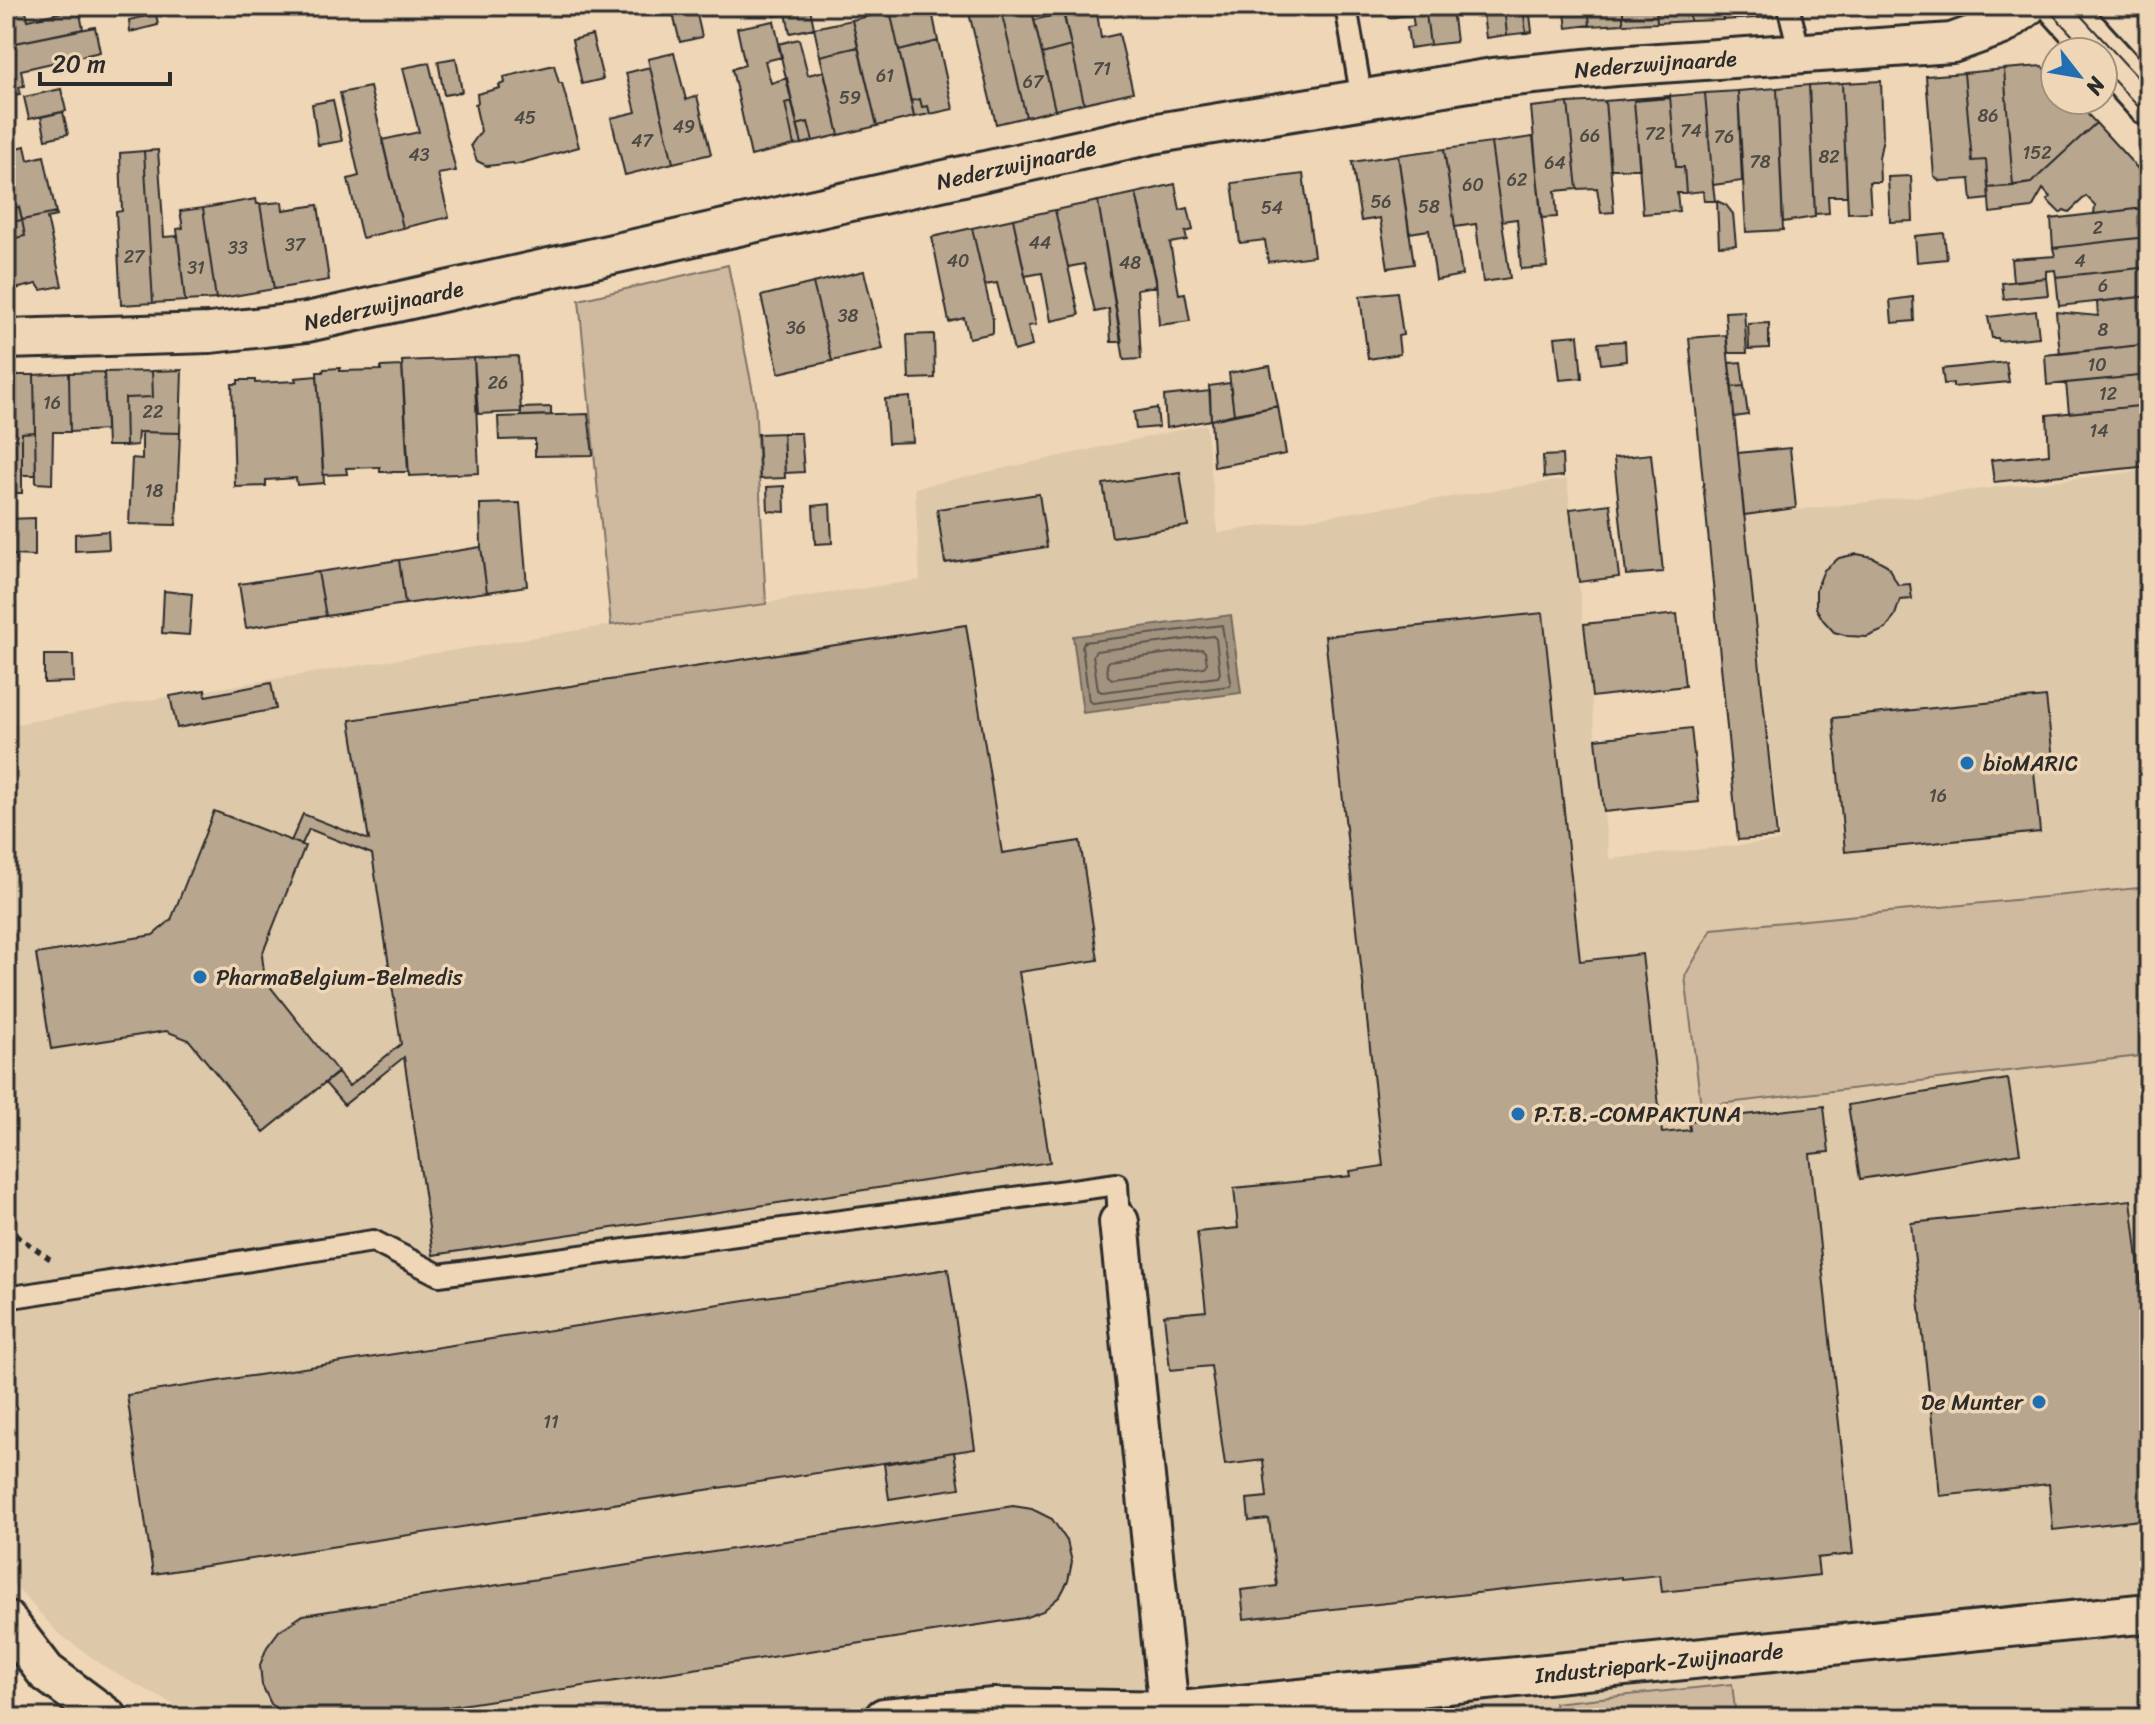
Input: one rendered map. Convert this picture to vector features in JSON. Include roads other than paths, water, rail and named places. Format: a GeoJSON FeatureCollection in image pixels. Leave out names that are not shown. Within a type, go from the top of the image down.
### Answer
{"type":"FeatureCollection","features":[{"type":"Feature","properties":{"kind":"street","name":"Nederzwijnaarde"},"geometry":{"type":"LineString","coordinates":[[6,339],[210,333],[307,322],[1152,134],[1493,78],[1615,66],[1952,43],[2002,25],[2027,6]]}},
{"type":"Feature","properties":{"kind":"street"},"geometry":{"type":"LineString","coordinates":[[2061,6],[2149,103]]}},
{"type":"Feature","properties":{"kind":"street"},"geometry":{"type":"LineString","coordinates":[[1119,1222],[1169,1711]]}},
{"type":"Feature","properties":{"kind":"street","name":"Industriepark-Zwijnaarde"},"geometry":{"type":"LineString","coordinates":[[884,1718],[994,1708],[1089,1714],[1411,1703],[2149,1613]]}},
{"type":"Feature","properties":{"kind":"street"},"geometry":{"type":"LineString","coordinates":[[6,1620],[46,1672],[108,1718]]}},
{"type":"Feature","properties":{"kind":"lane"},"geometry":{"type":"LineString","coordinates":[[1346,6],[1362,100]]}},
{"type":"Feature","properties":{"kind":"lane"},"geometry":{"type":"LineString","coordinates":[[1788,6],[1800,53]]}},
{"type":"Feature","properties":{"kind":"lane"},"geometry":{"type":"LineString","coordinates":[[6,1298],[373,1241],[439,1275],[1117,1184],[1119,1222]]}},
{"type":"Feature","properties":{"kind":"water"},"geometry":{"type":"Polygon","coordinates":[[[1231,615],[1241,693],[1083,713],[1073,636],[1231,615]]]}},
{"type":"Feature","properties":{"kind":"tram line"},"geometry":{"type":"LineString","coordinates":[[2045,6],[2073,36]]}},
{"type":"Feature","properties":{"kind":"tram line"},"geometry":{"type":"LineString","coordinates":[[2072,6],[2149,90]]}},
{"type":"Feature","properties":{"kind":"tram line"},"geometry":{"type":"LineString","coordinates":[[2119,86],[2149,118]]}},
{"type":"Feature","properties":{"kind":"place","name":"bioMARIC"},"geometry":{"type":"Point","coordinates":[1967,763]}},
{"type":"Feature","properties":{"kind":"place","name":"PharmaBelgium-Belmedis"},"geometry":{"type":"Point","coordinates":[200,977]}},
{"type":"Feature","properties":{"kind":"place","name":"P.T.B.-COMPAKTUNA"},"geometry":{"type":"Point","coordinates":[1518,1114]}},
{"type":"Feature","properties":{"kind":"place","name":"De Munter"},"geometry":{"type":"Point","coordinates":[2039,1402]}}]}
